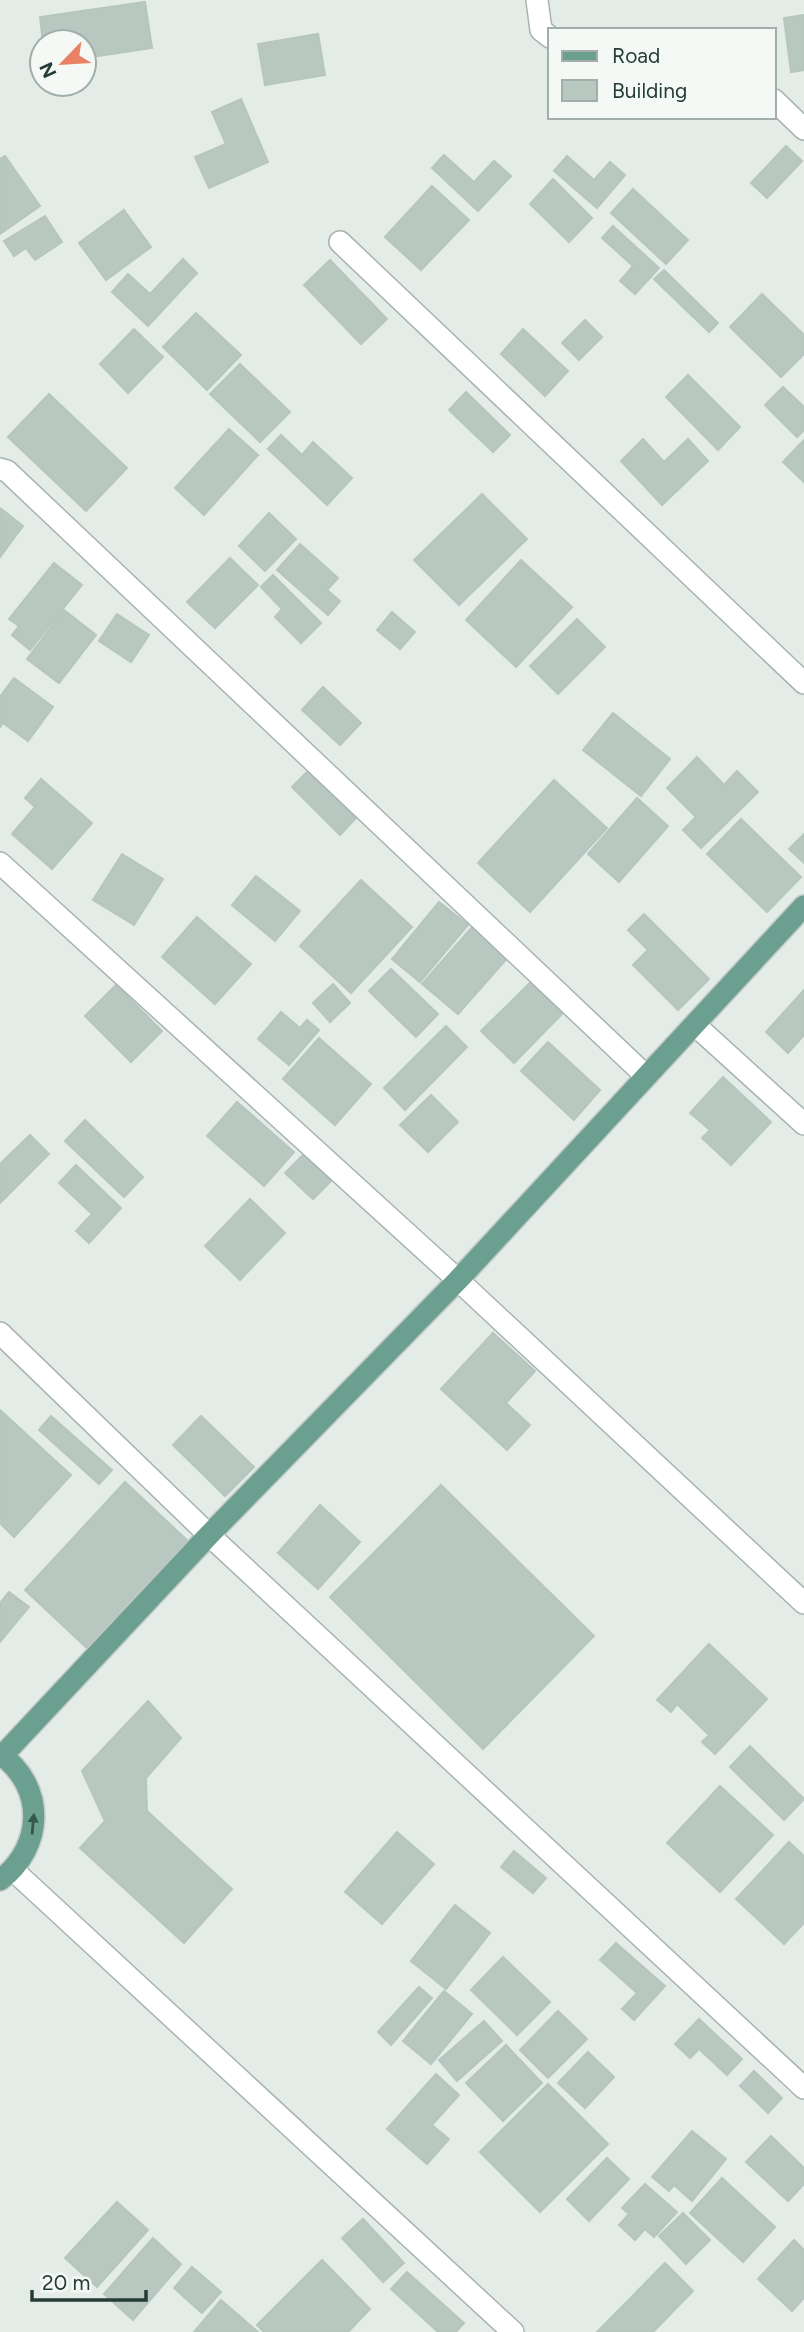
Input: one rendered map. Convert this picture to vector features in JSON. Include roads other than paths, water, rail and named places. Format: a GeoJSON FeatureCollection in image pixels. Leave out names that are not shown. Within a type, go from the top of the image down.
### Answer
{"type":"FeatureCollection","features":[{"type":"Feature","properties":{"kind":"main road"},"geometry":{"type":"LineString","coordinates":[[7,1875],[26,1853],[33,1832],[34,1810],[29,1789],[18,1770],[1,1754],[209,1535],[458,1280],[804,906]]}},
{"type":"Feature","properties":{"kind":"street"},"geometry":{"type":"LineString","coordinates":[[537,0],[541,30],[548,35]]}},
{"type":"Feature","properties":{"kind":"street"},"geometry":{"type":"LineString","coordinates":[[776,102],[804,130]]}},
{"type":"Feature","properties":{"kind":"street"},"geometry":{"type":"LineString","coordinates":[[340,242],[804,683]]}},
{"type":"Feature","properties":{"kind":"street"},"geometry":{"type":"LineString","coordinates":[[0,469],[7,471],[645,1075]]}},
{"type":"Feature","properties":{"kind":"street"},"geometry":{"type":"LineString","coordinates":[[0,863],[458,1280],[804,1603]]}},
{"type":"Feature","properties":{"kind":"street"},"geometry":{"type":"LineString","coordinates":[[695,1025],[804,1124]]}},
{"type":"Feature","properties":{"kind":"street"},"geometry":{"type":"LineString","coordinates":[[0,1333],[209,1535],[804,2088]]}},
{"type":"Feature","properties":{"kind":"street"},"geometry":{"type":"LineString","coordinates":[[7,1875],[513,2332]]}}]}
